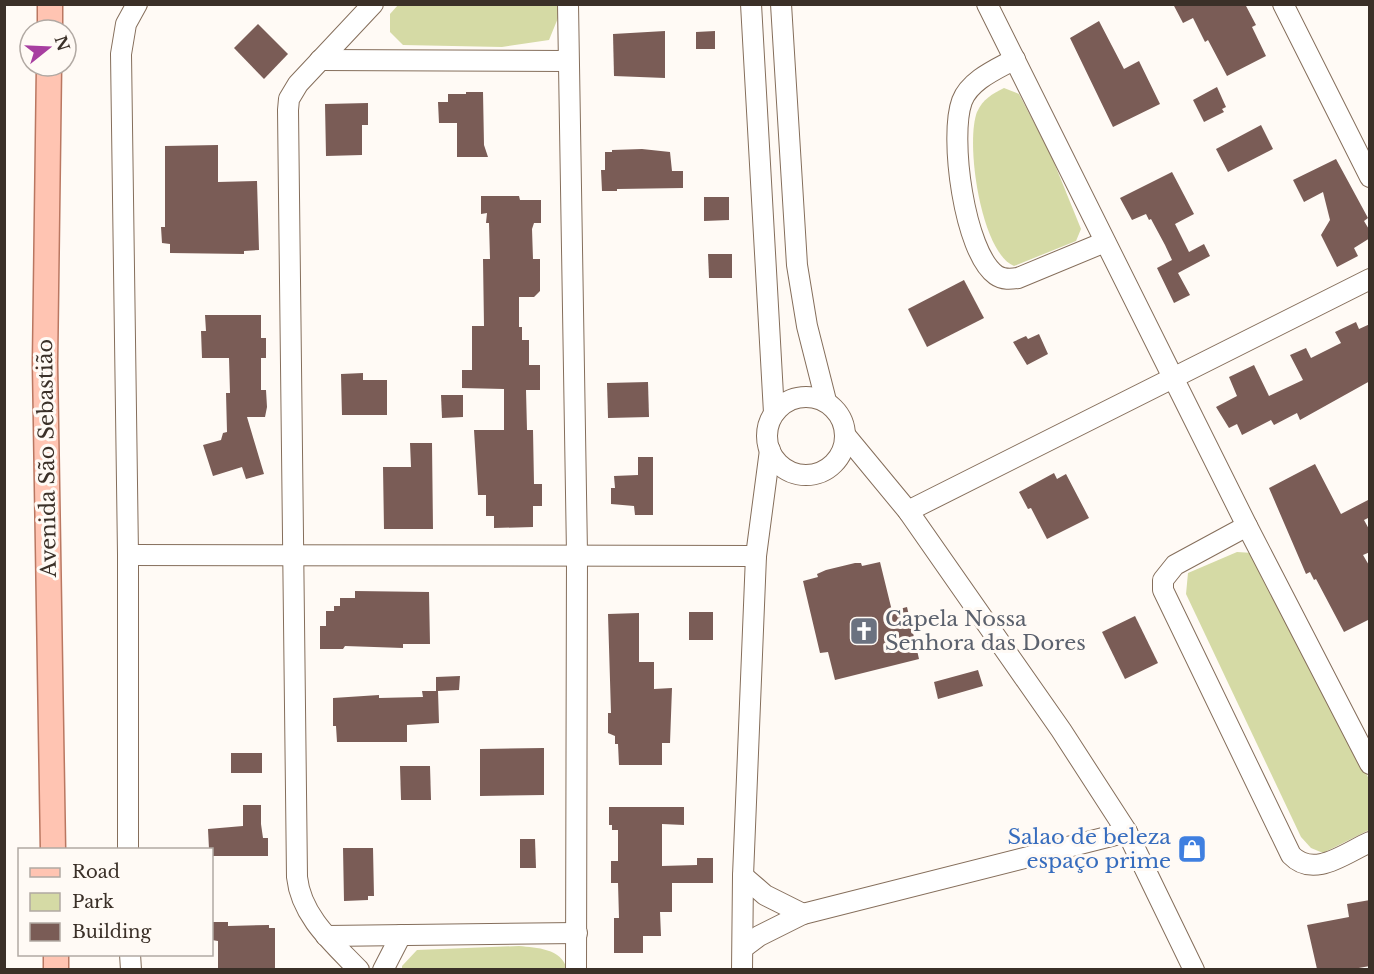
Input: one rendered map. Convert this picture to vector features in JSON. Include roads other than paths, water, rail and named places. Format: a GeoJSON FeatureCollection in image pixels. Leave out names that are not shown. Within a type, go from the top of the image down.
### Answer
{"type":"FeatureCollection","features":[{"type":"Feature","properties":{"kind":"main road","name":"Avenida São Sebastião"},"geometry":{"type":"LineString","coordinates":[[49,78],[45,364],[53,848]]}},
{"type":"Feature","properties":{"kind":"street"},"geometry":{"type":"LineString","coordinates":[[128,848],[128,555],[122,54],[126,24],[137,4]]}},
{"type":"Feature","properties":{"kind":"street"},"geometry":{"type":"LineString","coordinates":[[359,969],[326,936],[303,904],[297,877],[288,110],[292,92],[373,4]]}},
{"type":"Feature","properties":{"kind":"street"},"geometry":{"type":"LineString","coordinates":[[568,4],[567,61],[577,554],[576,969]]}},
{"type":"Feature","properties":{"kind":"street"},"geometry":{"type":"LineString","coordinates":[[751,4],[774,413],[767,438],[770,450],[778,463],[791,472],[806,475],[821,473],[834,464],[843,451],[846,436],[844,422],[837,410],[826,401],[812,396],[798,397],[784,403],[774,413]]}},
{"type":"Feature","properties":{"kind":"street"},"geometry":{"type":"LineString","coordinates":[[781,4],[797,265],[807,326],[826,401]]}},
{"type":"Feature","properties":{"kind":"street"},"geometry":{"type":"LineString","coordinates":[[987,4],[1247,526],[1370,764]]}},
{"type":"Feature","properties":{"kind":"street"},"geometry":{"type":"LineString","coordinates":[[1283,4],[1370,177]]}},
{"type":"Feature","properties":{"kind":"street"},"geometry":{"type":"LineString","coordinates":[[1015,59],[968,90],[962,101],[959,120],[959,172],[967,222],[988,265],[996,275],[1006,279],[1018,278],[1105,242]]}},
{"type":"Feature","properties":{"kind":"street"},"geometry":{"type":"LineString","coordinates":[[320,60],[567,61]]}},
{"type":"Feature","properties":{"kind":"street"},"geometry":{"type":"LineString","coordinates":[[908,511],[1370,279]]}},
{"type":"Feature","properties":{"kind":"street"},"geometry":{"type":"LineString","coordinates":[[846,436],[908,511],[1012,658],[1126,832],[1194,969]]}},
{"type":"Feature","properties":{"kind":"street"},"geometry":{"type":"LineString","coordinates":[[742,969],[742,876],[756,556],[770,450]]}},
{"type":"Feature","properties":{"kind":"street"},"geometry":{"type":"LineString","coordinates":[[1247,526],[1168,570],[1163,580],[1163,590],[1291,855],[1298,862],[1318,866],[1370,842]]}},
{"type":"Feature","properties":{"kind":"street"},"geometry":{"type":"LineString","coordinates":[[128,555],[756,556]]}},
{"type":"Feature","properties":{"kind":"street"},"geometry":{"type":"LineString","coordinates":[[743,948],[759,936],[803,914],[1126,832]]}},
{"type":"Feature","properties":{"kind":"street"},"geometry":{"type":"LineString","coordinates":[[742,876],[765,894],[803,914]]}},
{"type":"Feature","properties":{"kind":"street"},"geometry":{"type":"LineString","coordinates":[[326,936],[577,933]]}},
{"type":"Feature","properties":{"kind":"street"},"geometry":{"type":"LineString","coordinates":[[383,969],[401,935]]}},
{"type":"Feature","properties":{"kind":"place","name":"Capela Nossa Senhora das Dores"},"geometry":{"type":"Point","coordinates":[864,631]}},
{"type":"Feature","properties":{"kind":"place","name":"Salao de beleza espaço prime"},"geometry":{"type":"Point","coordinates":[1192,849]}}]}
